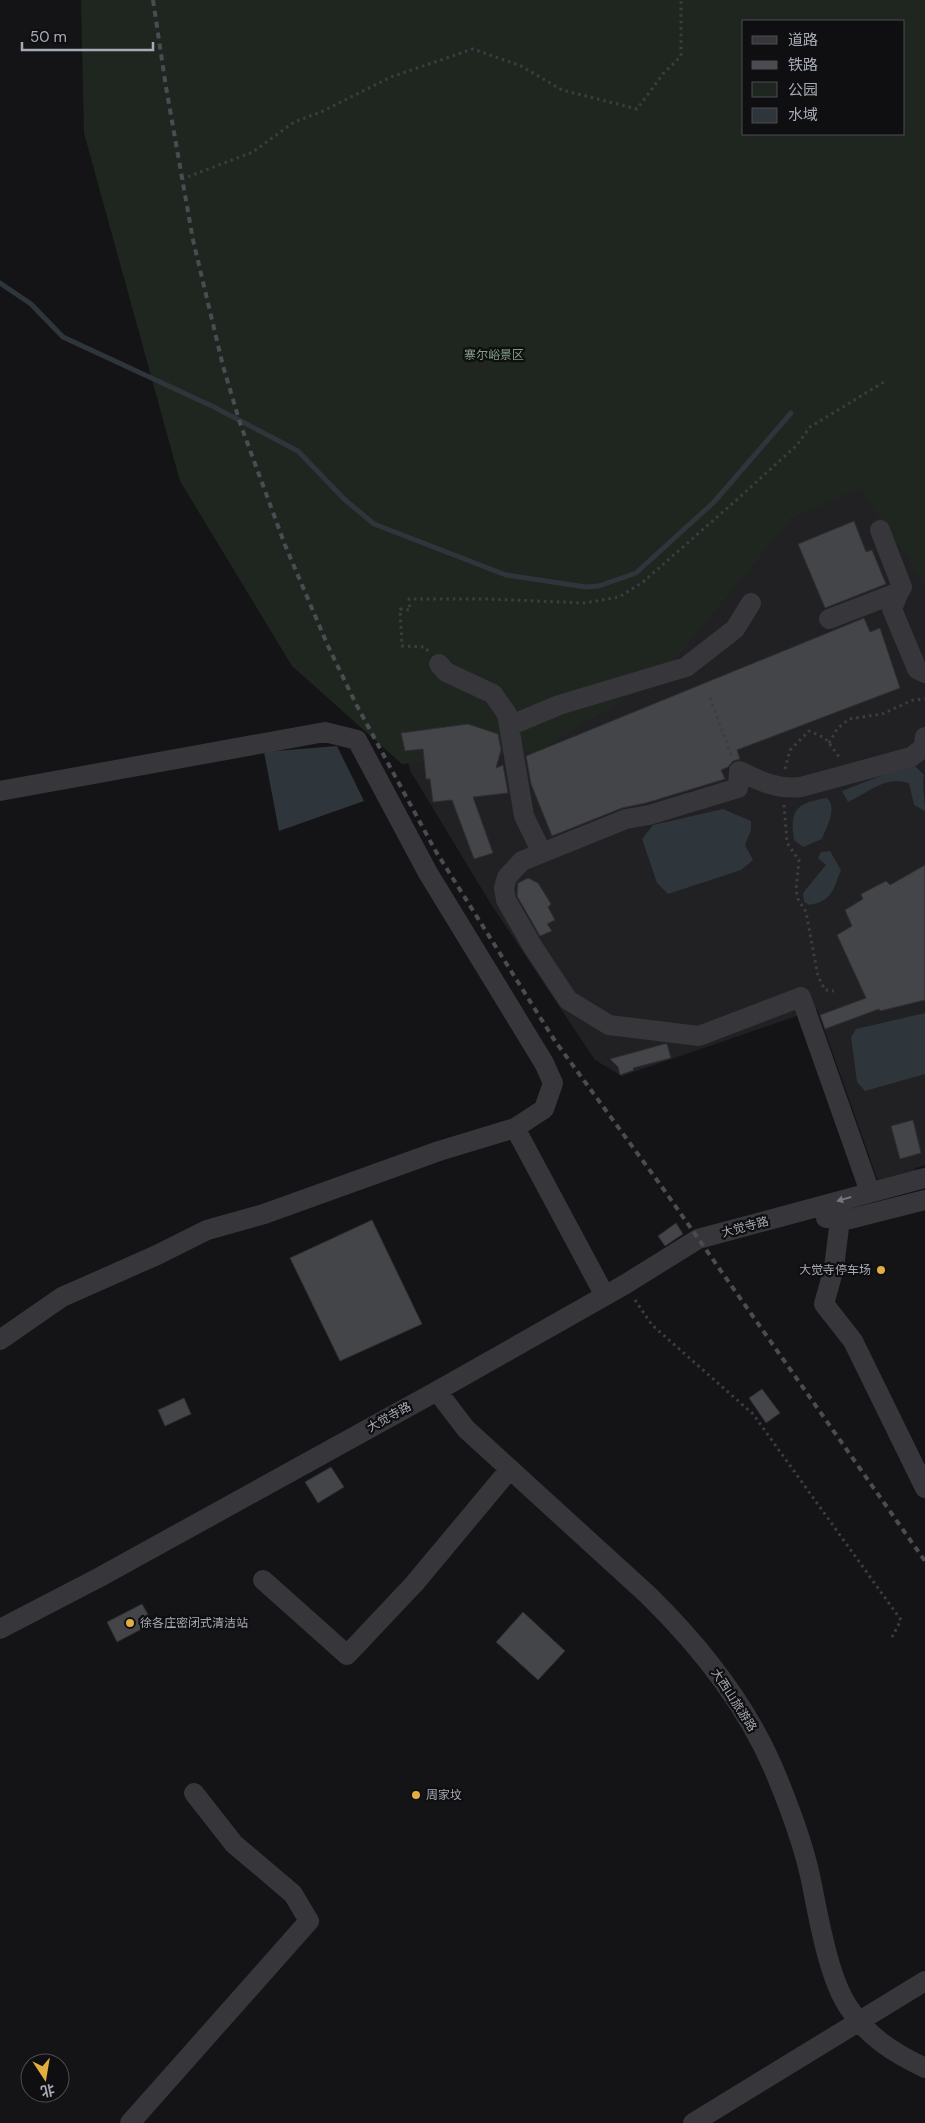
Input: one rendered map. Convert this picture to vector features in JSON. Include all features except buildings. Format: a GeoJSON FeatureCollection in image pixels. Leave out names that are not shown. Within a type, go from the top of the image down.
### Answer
{"type":"FeatureCollection","features":[{"type":"Feature","properties":{"kind":"street"},"geometry":{"type":"LineString","coordinates":[[880,530],[902,587],[892,609],[917,669],[925,673]]}},
{"type":"Feature","properties":{"kind":"street"},"geometry":{"type":"LineString","coordinates":[[829,619],[899,592]]}},
{"type":"Feature","properties":{"kind":"street"},"geometry":{"type":"LineString","coordinates":[[509,726],[559,705],[686,667],[734,629],[751,603]]}},
{"type":"Feature","properties":{"kind":"street"},"geometry":{"type":"LineString","coordinates":[[439,664],[446,672],[493,694],[507,714],[524,816],[542,853]]}},
{"type":"Feature","properties":{"kind":"street"},"geometry":{"type":"LineString","coordinates":[[0,791],[325,732],[357,740],[428,873],[544,1063],[554,1083],[544,1109],[515,1128],[439,1151],[264,1214],[207,1230],[157,1255],[62,1297],[0,1340]]}},
{"type":"Feature","properties":{"kind":"street"},"geometry":{"type":"LineString","coordinates":[[870,1192],[801,998],[699,1036],[609,1025],[586,1013],[568,1000],[532,947],[506,900],[504,888],[507,877],[522,861],[626,819],[649,815],[738,788],[739,771],[764,783],[783,788],[801,787],[910,757],[923,747]]}},
{"type":"Feature","properties":{"kind":"street"},"geometry":{"type":"LineString","coordinates":[[515,1128],[604,1294]]}},
{"type":"Feature","properties":{"kind":"street","name":"大觉寺路"},"geometry":{"type":"LineString","coordinates":[[0,1628],[100,1577],[437,1391],[604,1294],[624,1285],[698,1239],[925,1178]]}},
{"type":"Feature","properties":{"kind":"street","name":"大觉寺路"},"geometry":{"type":"LineString","coordinates":[[781,1217],[840,1219],[861,1217],[925,1200]]}},
{"type":"Feature","properties":{"kind":"street"},"geometry":{"type":"LineString","coordinates":[[840,1219],[834,1268],[824,1304],[853,1341],[925,1488]]}},
{"type":"Feature","properties":{"kind":"street","name":"大西山旅游路"},"geometry":{"type":"LineString","coordinates":[[437,1391],[466,1429],[676,1622],[715,1670],[740,1706],[770,1761],[791,1813],[806,1860],[841,1995],[860,2022],[884,2047],[901,2058],[925,2068]]}},
{"type":"Feature","properties":{"kind":"street"},"geometry":{"type":"LineString","coordinates":[[263,1580],[347,1655],[414,1584],[510,1469]]}},
{"type":"Feature","properties":{"kind":"street"},"geometry":{"type":"LineString","coordinates":[[130,2123],[317,1919],[293,1894],[234,1844],[194,1793]]}},
{"type":"Feature","properties":{"kind":"street"},"geometry":{"type":"LineString","coordinates":[[693,2123],[925,1981]]}},
{"type":"Feature","properties":{"kind":"path"},"geometry":{"type":"LineString","coordinates":[[182,179],[253,152],[294,122],[322,112],[390,78],[473,49],[520,66],[562,90],[638,109],[663,74],[681,56],[681,0]]}},
{"type":"Feature","properties":{"kind":"path"},"geometry":{"type":"LineString","coordinates":[[439,664],[425,647],[402,646],[400,609],[410,610],[409,599],[488,598],[585,603],[619,596],[643,582],[741,496],[797,445],[810,427],[884,382]]}},
{"type":"Feature","properties":{"kind":"path"},"geometry":{"type":"LineString","coordinates":[[710,698],[725,743],[739,771]]}},
{"type":"Feature","properties":{"kind":"path"},"geometry":{"type":"LineString","coordinates":[[829,743],[837,729],[849,719],[882,714],[913,700],[925,699]]}},
{"type":"Feature","properties":{"kind":"path"},"geometry":{"type":"LineString","coordinates":[[834,991],[826,990],[821,983],[806,912],[798,899],[796,890],[799,860],[787,843],[783,776],[790,750],[809,731],[825,738],[849,774]]}},
{"type":"Feature","properties":{"kind":"path"},"geometry":{"type":"LineString","coordinates":[[624,1285],[652,1325],[753,1414],[900,1620],[892,1637]]}},
{"type":"Feature","properties":{"kind":"shaded area"},"geometry":{"type":"Polygon","coordinates":[[[874,474],[925,575],[925,1165],[915,1168],[916,1172],[878,1181],[817,1009],[622,1076],[595,1060],[489,901],[411,772],[399,734],[874,474]]]}},
{"type":"Feature","properties":{"kind":"green space","name":"寨尔峪景区"},"geometry":{"type":"Polygon","coordinates":[[[81,0],[925,0],[925,585],[860,488],[791,519],[661,677],[537,752],[402,764],[292,666],[180,481],[84,133],[81,0]]]}},
{"type":"Feature","properties":{"kind":"water"},"geometry":{"type":"Polygon","coordinates":[[[337,746],[364,801],[279,831],[264,752],[337,746]]]}},
{"type":"Feature","properties":{"kind":"water"},"geometry":{"type":"Polygon","coordinates":[[[915,766],[924,775],[925,811],[914,805],[909,783],[900,781],[885,783],[848,802],[842,791],[883,775],[885,772],[915,766]]]}},
{"type":"Feature","properties":{"kind":"water"},"geometry":{"type":"Polygon","coordinates":[[[827,798],[830,802],[831,812],[822,839],[803,847],[794,840],[793,821],[795,814],[802,805],[827,798]]]}},
{"type":"Feature","properties":{"kind":"water"},"geometry":{"type":"Polygon","coordinates":[[[723,809],[751,821],[751,830],[745,845],[753,860],[741,870],[668,894],[657,883],[642,839],[653,825],[723,809]]]}},
{"type":"Feature","properties":{"kind":"water"},"geometry":{"type":"Polygon","coordinates":[[[830,851],[841,870],[834,889],[828,897],[810,905],[804,902],[803,893],[826,865],[818,858],[821,852],[830,851]]]}},
{"type":"Feature","properties":{"kind":"water"},"geometry":{"type":"Polygon","coordinates":[[[925,1013],[925,1074],[865,1091],[857,1082],[851,1037],[856,1029],[925,1013]]]}},
{"type":"Feature","properties":{"kind":"waterway"},"geometry":{"type":"LineString","coordinates":[[0,283],[31,304],[63,337],[214,407],[298,451],[344,499],[374,524],[506,575],[586,587],[599,586],[636,573],[714,502],[791,413]]}},
{"type":"Feature","properties":{"kind":"railway"},"geometry":{"type":"LineString","coordinates":[[153,0],[193,240],[223,366],[240,423],[285,545],[328,646],[356,704],[435,850],[555,1041],[662,1187],[925,1561]]}},
{"type":"Feature","properties":{"kind":"place","name":"大觉寺停车场"},"geometry":{"type":"Point","coordinates":[881,1270]}},
{"type":"Feature","properties":{"kind":"place","name":"徐各庄密闭式清洁站"},"geometry":{"type":"Point","coordinates":[130,1623]}},
{"type":"Feature","properties":{"kind":"place","name":"周家坟"},"geometry":{"type":"Point","coordinates":[416,1795]}}]}
